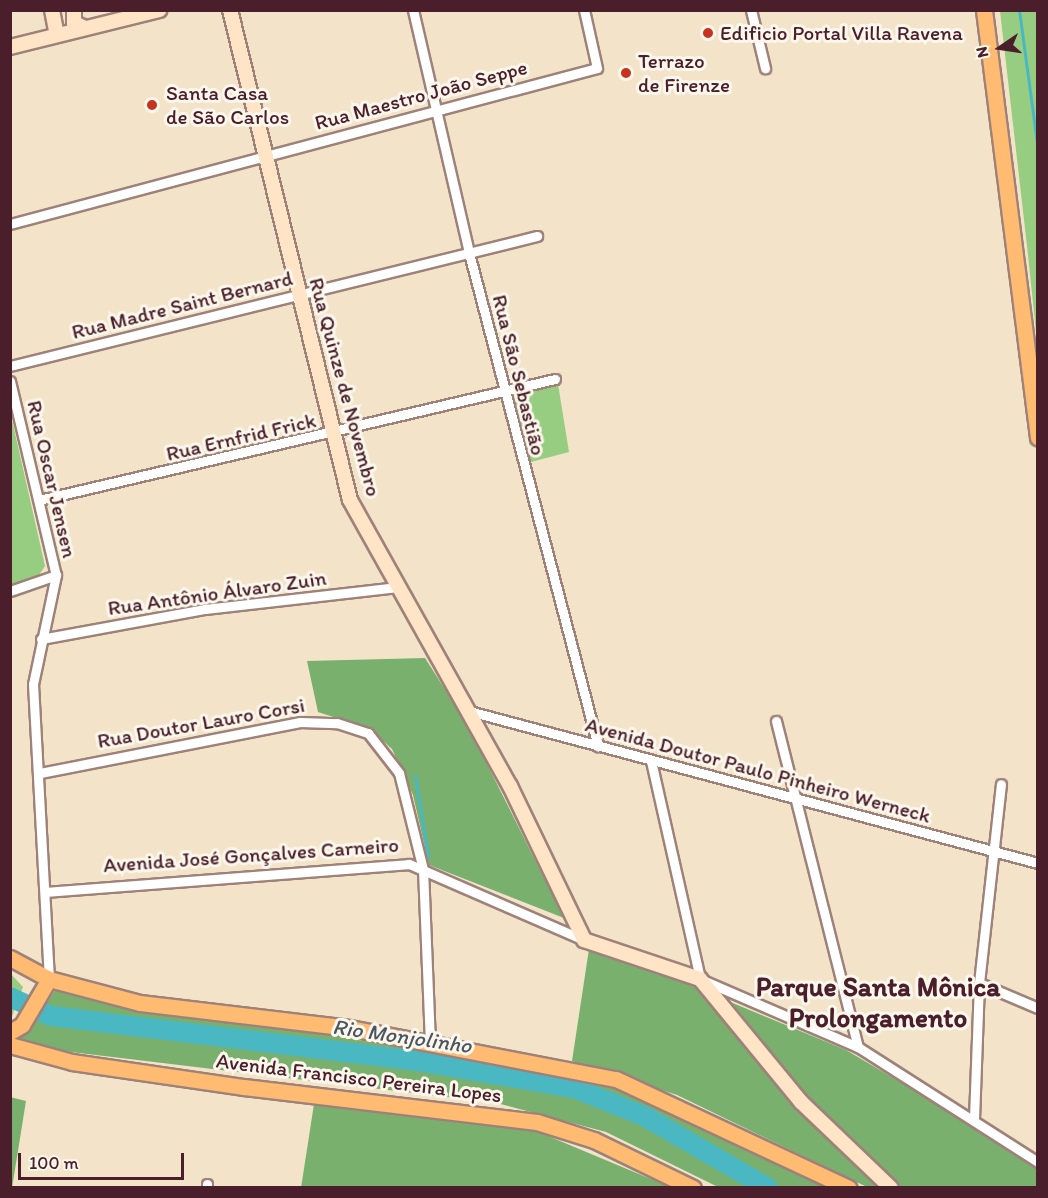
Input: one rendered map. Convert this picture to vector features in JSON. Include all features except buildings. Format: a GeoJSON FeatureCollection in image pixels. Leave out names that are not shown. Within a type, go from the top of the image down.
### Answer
{"type":"FeatureCollection","features":[{"type":"Feature","properties":{"kind":"main road"},"geometry":{"type":"LineString","coordinates":[[74,10],[74,23],[86,28]]}},
{"type":"Feature","properties":{"kind":"main road"},"geometry":{"type":"LineString","coordinates":[[10,47],[160,10]]}},
{"type":"Feature","properties":{"kind":"main road","name":"Rua Quinze de Novembro"},"geometry":{"type":"LineString","coordinates":[[230,10],[350,500],[468,711],[584,940]]}},
{"type":"Feature","properties":{"kind":"main road"},"geometry":{"type":"LineString","coordinates":[[984,10],[1038,438]]}},
{"type":"Feature","properties":{"kind":"main road"},"geometry":{"type":"LineString","coordinates":[[52,11],[57,35]]}},
{"type":"Feature","properties":{"kind":"main road","name":"Avenida José Gonçalves Carneiro"},"geometry":{"type":"LineString","coordinates":[[584,940],[700,979]]}},
{"type":"Feature","properties":{"kind":"main road","name":"Avenida Francisco Pereira Lopes"},"geometry":{"type":"LineString","coordinates":[[10,958],[49,979],[140,1003],[350,1028],[633,1086],[849,1188]]}},
{"type":"Feature","properties":{"kind":"main road"},"geometry":{"type":"LineString","coordinates":[[26,967],[38,998]]}},
{"type":"Feature","properties":{"kind":"main road"},"geometry":{"type":"LineString","coordinates":[[16,1029],[49,979]]}},
{"type":"Feature","properties":{"kind":"main road"},"geometry":{"type":"LineString","coordinates":[[700,979],[801,1102],[891,1188]]}},
{"type":"Feature","properties":{"kind":"main road","name":"Avenida Francisco Pereira Lopes"},"geometry":{"type":"LineString","coordinates":[[10,1045],[72,1062],[232,1086],[537,1122],[594,1140],[693,1188]]}},
{"type":"Feature","properties":{"kind":"street","name":"Rua São Sebastião"},"geometry":{"type":"LineString","coordinates":[[412,10],[469,253],[598,746]]}},
{"type":"Feature","properties":{"kind":"street","name":"Rua Maestro João Seppe"},"geometry":{"type":"LineString","coordinates":[[10,224],[597,68],[584,10]]}},
{"type":"Feature","properties":{"kind":"street"},"geometry":{"type":"LineString","coordinates":[[751,10],[765,68]]}},
{"type":"Feature","properties":{"kind":"street","name":"Rua Madre Saint Bernard"},"geometry":{"type":"LineString","coordinates":[[10,366],[537,236]]}},
{"type":"Feature","properties":{"kind":"street","name":"Rua Ernfrid Frick"},"geometry":{"type":"LineString","coordinates":[[39,500],[334,435],[555,380]]}},
{"type":"Feature","properties":{"kind":"street","name":"Rua Oscar Jensen"},"geometry":{"type":"LineString","coordinates":[[10,381],[56,574],[33,684],[49,979]]}},
{"type":"Feature","properties":{"kind":"street"},"geometry":{"type":"LineString","coordinates":[[10,591],[56,574]]}},
{"type":"Feature","properties":{"kind":"street","name":"Rua Antônio Álvaro Zuin"},"geometry":{"type":"LineString","coordinates":[[41,639],[205,609],[398,587]]}},
{"type":"Feature","properties":{"kind":"street","name":"Avenida Doutor Paulo Pinheiro Werneck"},"geometry":{"type":"LineString","coordinates":[[468,711],[800,803],[993,854],[1038,863]]}},
{"type":"Feature","properties":{"kind":"street"},"geometry":{"type":"LineString","coordinates":[[776,721],[800,803],[858,1047]]}},
{"type":"Feature","properties":{"kind":"street","name":"Rua Doutor Lauro Corsi"},"geometry":{"type":"LineString","coordinates":[[39,773],[300,722],[337,723],[368,733],[389,754],[405,792],[423,869],[430,1044]]}},
{"type":"Feature","properties":{"kind":"street"},"geometry":{"type":"LineString","coordinates":[[651,761],[700,979]]}},
{"type":"Feature","properties":{"kind":"street"},"geometry":{"type":"LineString","coordinates":[[974,1119],[979,983],[1000,784]]}},
{"type":"Feature","properties":{"kind":"street","name":"Avenida José Gonçalves Carneiro"},"geometry":{"type":"LineString","coordinates":[[46,892],[400,864],[423,869],[584,940]]}},
{"type":"Feature","properties":{"kind":"street","name":"Avenida José Gonçalves Carneiro"},"geometry":{"type":"LineString","coordinates":[[700,979],[858,1047],[1038,1162]]}},
{"type":"Feature","properties":{"kind":"street"},"geometry":{"type":"LineString","coordinates":[[979,983],[1038,1008]]}},
{"type":"Feature","properties":{"kind":"green space"},"geometry":{"type":"Polygon","coordinates":[[[1000,11],[1037,11],[1037,341],[1027,246],[1000,11]]]}},
{"type":"Feature","properties":{"kind":"green space"},"geometry":{"type":"Polygon","coordinates":[[[558,384],[569,452],[527,463],[512,398],[558,384]]]}},
{"type":"Feature","properties":{"kind":"green space"},"geometry":{"type":"Polygon","coordinates":[[[10,411],[45,566],[37,578],[10,588],[10,411]]]}},
{"type":"Feature","properties":{"kind":"green space"},"geometry":{"type":"Polygon","coordinates":[[[425,658],[466,722],[564,918],[429,865],[413,795],[392,749],[370,729],[318,712],[307,661],[425,658]]]}},
{"type":"Feature","properties":{"kind":"green space"},"geometry":{"type":"Polygon","coordinates":[[[589,949],[695,984],[786,1090],[887,1187],[867,1187],[677,1095],[572,1061],[589,949]]]}},
{"type":"Feature","properties":{"kind":"green space"},"geometry":{"type":"Polygon","coordinates":[[[11,974],[23,987],[10,1019],[11,974]]]}},
{"type":"Feature","properties":{"kind":"green space"},"geometry":{"type":"Polygon","coordinates":[[[56,989],[140,1010],[297,1029],[587,1081],[647,1099],[834,1187],[718,1187],[606,1132],[497,1103],[46,1049],[16,1039],[30,1030],[56,989]]]}},
{"type":"Feature","properties":{"kind":"green space"},"geometry":{"type":"Polygon","coordinates":[[[723,999],[846,1050],[973,1125],[1037,1165],[1037,1187],[898,1187],[797,1090],[723,999]]]}},
{"type":"Feature","properties":{"kind":"green space"},"geometry":{"type":"Polygon","coordinates":[[[10,1097],[26,1101],[12,1188],[10,1187],[10,1097]]]}},
{"type":"Feature","properties":{"kind":"green space"},"geometry":{"type":"Polygon","coordinates":[[[314,1104],[529,1128],[670,1187],[301,1188],[314,1104]]]}},
{"type":"Feature","properties":{"kind":"waterway"},"geometry":{"type":"LineString","coordinates":[[1019,10],[1038,150]]}},
{"type":"Feature","properties":{"kind":"waterway"},"geometry":{"type":"LineString","coordinates":[[415,776],[428,856]]}},
{"type":"Feature","properties":{"kind":"waterway","name":"Rio Monjolinho"},"geometry":{"type":"LineString","coordinates":[[10,997],[51,1016],[423,1062],[574,1088],[646,1117],[768,1188]]}},
{"type":"Feature","properties":{"kind":"place","name":"Edificio Portal Villa Ravena"},"geometry":{"type":"Point","coordinates":[708,33]}},
{"type":"Feature","properties":{"kind":"place","name":"Terrazo de Firenze"},"geometry":{"type":"Point","coordinates":[626,73]}},
{"type":"Feature","properties":{"kind":"place","name":"Santa Casa de São Carlos"},"geometry":{"type":"Point","coordinates":[152,105]}},
{"type":"Feature","properties":{"kind":"district","name":"Parque Santa Mônica Prolongamento"},"geometry":{"type":"Point","coordinates":[878,1002]}}]}
